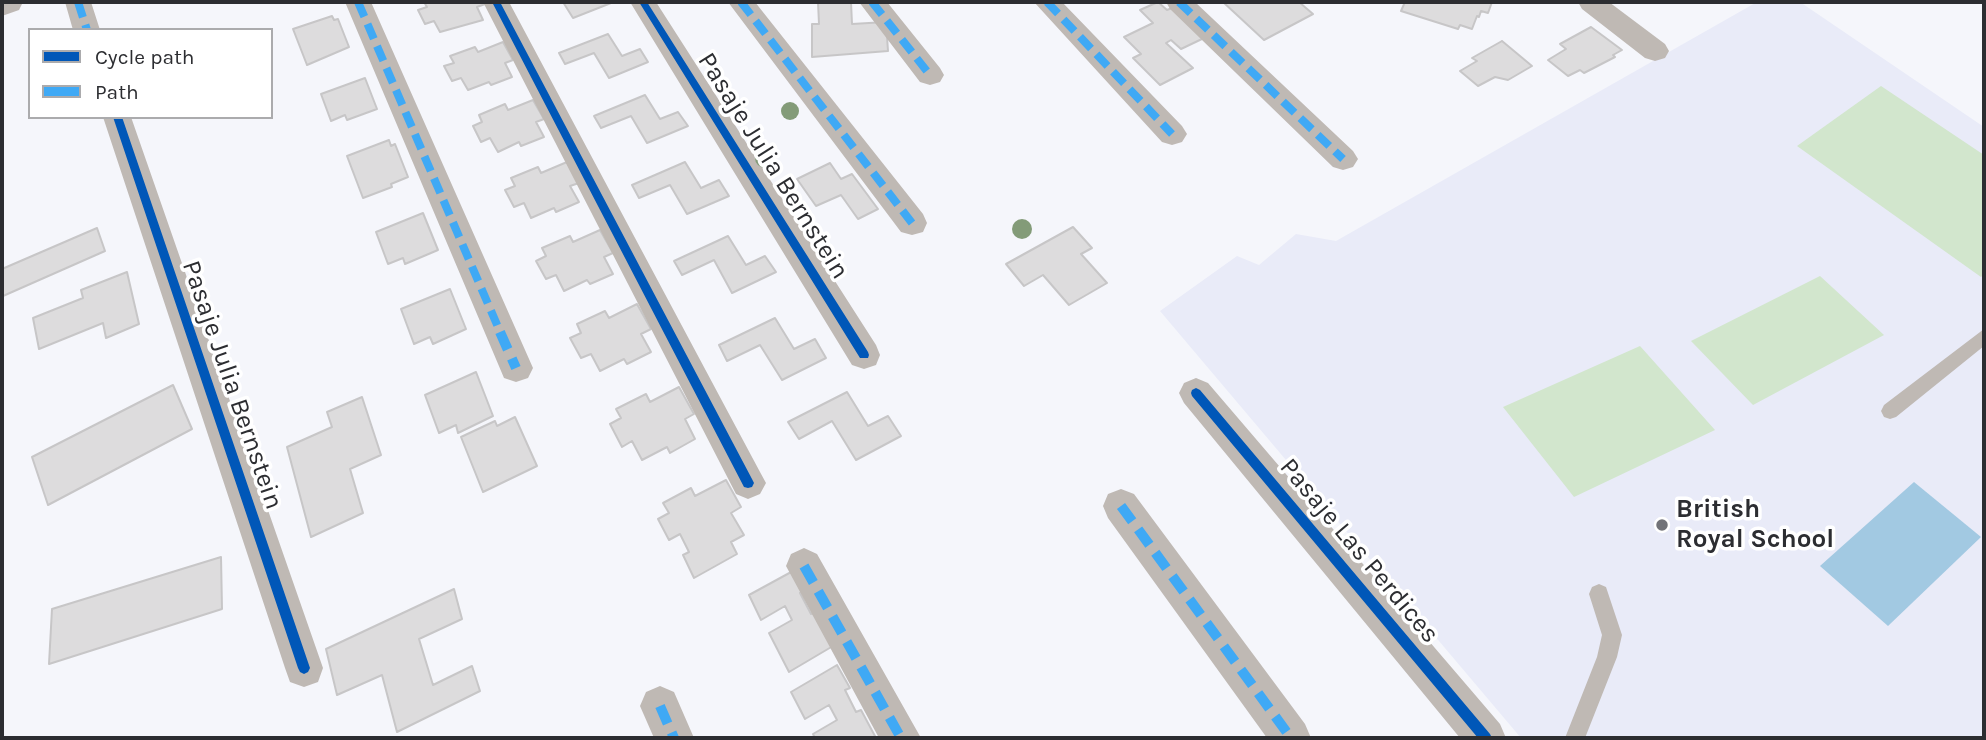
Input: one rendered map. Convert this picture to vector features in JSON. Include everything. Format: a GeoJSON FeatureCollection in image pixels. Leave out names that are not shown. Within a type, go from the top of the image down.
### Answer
{"type":"FeatureCollection","features":[{"type":"Feature","properties":{"kind":"street"},"geometry":{"type":"LineString","coordinates":[[2,5],[8,2]]}},
{"type":"Feature","properties":{"kind":"street"},"geometry":{"type":"LineString","coordinates":[[78,2],[87,28]]}},
{"type":"Feature","properties":{"kind":"street"},"geometry":{"type":"LineString","coordinates":[[358,2],[516,368]]}},
{"type":"Feature","properties":{"kind":"street"},"geometry":{"type":"LineString","coordinates":[[496,2],[748,483]]}},
{"type":"Feature","properties":{"kind":"street","name":"Pasaje Julia Bernstein"},"geometry":{"type":"LineString","coordinates":[[643,2],[864,355]]}},
{"type":"Feature","properties":{"kind":"street"},"geometry":{"type":"LineString","coordinates":[[741,2],[912,223]]}},
{"type":"Feature","properties":{"kind":"street"},"geometry":{"type":"LineString","coordinates":[[872,2],[930,75]]}},
{"type":"Feature","properties":{"kind":"street"},"geometry":{"type":"LineString","coordinates":[[1047,2],[1172,134]]}},
{"type":"Feature","properties":{"kind":"street"},"geometry":{"type":"LineString","coordinates":[[1179,2],[1343,159]]}},
{"type":"Feature","properties":{"kind":"street"},"geometry":{"type":"LineString","coordinates":[[1591,2],[1655,51]]}},
{"type":"Feature","properties":{"kind":"street","name":"Pasaje Julia Bernstein"},"geometry":{"type":"LineString","coordinates":[[118,119],[304,668]]}},
{"type":"Feature","properties":{"kind":"street","name":"Pasaje Las Perdices"},"geometry":{"type":"LineString","coordinates":[[1196,393],[1486,738]]}},
{"type":"Feature","properties":{"kind":"street"},"geometry":{"type":"LineString","coordinates":[[1121,506],[1291,738]]}},
{"type":"Feature","properties":{"kind":"street"},"geometry":{"type":"LineString","coordinates":[[804,566],[901,738]]}},
{"type":"Feature","properties":{"kind":"lane"},"geometry":{"type":"LineString","coordinates":[[1890,411],[1984,336]]}},
{"type":"Feature","properties":{"kind":"lane"},"geometry":{"type":"LineString","coordinates":[[1575,738],[1607,657],[1612,635],[1599,594]]}},
{"type":"Feature","properties":{"kind":"shaded area","name":"British Royal School"},"geometry":{"type":"Polygon","coordinates":[[[1757,2],[1800,2],[1984,127],[1984,738],[1521,738],[1160,311],[1237,256],[1259,265],[1296,234],[1336,241],[1757,2]]]}},
{"type":"Feature","properties":{"kind":"green space"},"geometry":{"type":"Polygon","coordinates":[[[1881,86],[1984,155],[1984,274],[1981,277],[1797,146],[1881,86]]]}},
{"type":"Feature","properties":{"kind":"green space"},"geometry":{"type":"Polygon","coordinates":[[[1820,276],[1884,335],[1753,405],[1691,341],[1820,276]]]}},
{"type":"Feature","properties":{"kind":"green space"},"geometry":{"type":"Polygon","coordinates":[[[1640,346],[1715,430],[1574,497],[1503,407],[1640,346]]]}},
{"type":"Feature","properties":{"kind":"water"},"geometry":{"type":"Polygon","coordinates":[[[1914,482],[1981,537],[1888,626],[1820,566],[1914,482]]]}},
{"type":"Feature","properties":{"kind":"building"},"geometry":{"type":"Polygon","coordinates":[[[424,2],[483,2],[485,4],[477,7],[483,20],[440,32],[434,21],[425,24],[418,10],[427,7],[424,2]]]}},
{"type":"Feature","properties":{"kind":"building"},"geometry":{"type":"Polygon","coordinates":[[[563,2],[610,2],[611,3],[573,18],[563,2]]]}},
{"type":"Feature","properties":{"kind":"building"},"geometry":{"type":"Polygon","coordinates":[[[818,2],[851,2],[852,24],[886,22],[888,51],[812,57],[812,24],[819,24],[818,2]]]}},
{"type":"Feature","properties":{"kind":"building"},"geometry":{"type":"Polygon","coordinates":[[[1158,2],[1167,10],[1172,8],[1204,38],[1181,49],[1171,40],[1166,43],[1193,68],[1160,85],[1133,58],[1141,54],[1124,37],[1153,23],[1140,10],[1158,2]]]}},
{"type":"Feature","properties":{"kind":"building"},"geometry":{"type":"Polygon","coordinates":[[[1223,2],[1299,2],[1313,14],[1264,40],[1223,2]]]}},
{"type":"Feature","properties":{"kind":"building"},"geometry":{"type":"Polygon","coordinates":[[[1405,2],[1492,2],[1488,13],[1481,11],[1479,17],[1477,16],[1472,29],[1460,25],[1458,29],[1401,11],[1405,2]]]}},
{"type":"Feature","properties":{"kind":"building"},"geometry":{"type":"Polygon","coordinates":[[[332,16],[334,20],[338,19],[349,47],[307,65],[293,29],[332,16]]]}},
{"type":"Feature","properties":{"kind":"building"},"geometry":{"type":"Polygon","coordinates":[[[1591,27],[1622,50],[1613,55],[1615,57],[1584,73],[1580,70],[1568,76],[1548,60],[1566,49],[1560,44],[1591,27]]]}},
{"type":"Feature","properties":{"kind":"building"},"geometry":{"type":"Polygon","coordinates":[[[608,34],[622,56],[640,49],[648,62],[609,78],[594,53],[565,64],[559,53],[608,34]]]}},
{"type":"Feature","properties":{"kind":"building"},"geometry":{"type":"Polygon","coordinates":[[[1502,41],[1532,66],[1508,80],[1495,77],[1478,86],[1460,71],[1477,61],[1472,58],[1502,41]]]}},
{"type":"Feature","properties":{"kind":"building"},"geometry":{"type":"Polygon","coordinates":[[[503,42],[513,60],[505,63],[512,77],[468,90],[461,78],[452,81],[444,66],[454,63],[450,56],[475,47],[478,52],[503,42]]]}},
{"type":"Feature","properties":{"kind":"building"},"geometry":{"type":"Polygon","coordinates":[[[365,78],[377,109],[347,120],[345,115],[331,121],[321,94],[365,78]]]}},
{"type":"Feature","properties":{"kind":"building"},"geometry":{"type":"Polygon","coordinates":[[[645,95],[660,119],[678,112],[688,126],[647,143],[631,116],[601,128],[594,116],[645,95]]]}},
{"type":"Feature","properties":{"kind":"building"},"geometry":{"type":"Polygon","coordinates":[[[533,100],[544,119],[536,122],[544,137],[521,146],[519,142],[498,152],[490,138],[481,142],[473,126],[482,122],[479,115],[505,104],[508,110],[533,100]]]}},
{"type":"Feature","properties":{"kind":"building"},"geometry":{"type":"Polygon","coordinates":[[[389,140],[391,146],[395,144],[408,177],[391,184],[392,187],[363,198],[347,156],[389,140]]]}},
{"type":"Feature","properties":{"kind":"building"},"geometry":{"type":"Polygon","coordinates":[[[567,162],[579,183],[570,186],[579,202],[556,212],[554,208],[531,218],[524,203],[514,207],[505,190],[515,186],[511,178],[538,167],[541,173],[567,162]]]}},
{"type":"Feature","properties":{"kind":"building"},"geometry":{"type":"Polygon","coordinates":[[[685,162],[701,188],[719,180],[729,196],[687,214],[670,185],[639,198],[632,185],[685,162]]]}},
{"type":"Feature","properties":{"kind":"building"},"geometry":{"type":"Polygon","coordinates":[[[830,163],[841,179],[852,174],[878,209],[858,219],[841,195],[816,206],[797,179],[830,163]]]}},
{"type":"Feature","properties":{"kind":"building"},"geometry":{"type":"Polygon","coordinates":[[[423,213],[438,250],[405,264],[403,258],[388,264],[376,232],[423,213]]]}},
{"type":"Feature","properties":{"kind":"building"},"geometry":{"type":"Polygon","coordinates":[[[1073,227],[1092,248],[1081,254],[1107,283],[1069,305],[1043,275],[1024,286],[1006,264],[1073,227]]]}},
{"type":"Feature","properties":{"kind":"building"},"geometry":{"type":"Polygon","coordinates":[[[97,228],[105,251],[3,296],[2,269],[97,228]]]}},
{"type":"Feature","properties":{"kind":"building"},"geometry":{"type":"Polygon","coordinates":[[[600,230],[613,253],[604,257],[613,274],[590,284],[587,280],[564,291],[556,275],[546,279],[536,261],[546,256],[542,248],[570,236],[573,242],[600,230]]]}},
{"type":"Feature","properties":{"kind":"building"},"geometry":{"type":"Polygon","coordinates":[[[728,236],[746,265],[765,256],[776,272],[732,293],[714,260],[682,275],[674,261],[728,236]]]}},
{"type":"Feature","properties":{"kind":"building"},"geometry":{"type":"Polygon","coordinates":[[[127,272],[139,324],[106,338],[103,323],[39,349],[33,318],[83,298],[81,290],[127,272]]]}},
{"type":"Feature","properties":{"kind":"building"},"geometry":{"type":"Polygon","coordinates":[[[450,289],[466,329],[433,344],[430,337],[414,344],[401,309],[450,289]]]}},
{"type":"Feature","properties":{"kind":"building"},"geometry":{"type":"Polygon","coordinates":[[[637,304],[651,329],[641,334],[651,352],[627,364],[624,359],[600,371],[591,354],[581,358],[570,338],[581,333],[577,324],[605,311],[609,318],[637,304]]]}},
{"type":"Feature","properties":{"kind":"building"},"geometry":{"type":"Polygon","coordinates":[[[775,318],[794,349],[815,339],[826,358],[782,380],[760,345],[727,361],[719,345],[775,318]]]}},
{"type":"Feature","properties":{"kind":"building"},"geometry":{"type":"Polygon","coordinates":[[[476,372],[493,416],[458,433],[456,425],[439,433],[425,395],[476,372]]]}},
{"type":"Feature","properties":{"kind":"building"},"geometry":{"type":"Polygon","coordinates":[[[173,385],[192,429],[48,505],[32,457],[173,385]]]}},
{"type":"Feature","properties":{"kind":"building"},"geometry":{"type":"Polygon","coordinates":[[[679,387],[694,414],[685,419],[695,439],[670,453],[667,447],[642,460],[632,441],[622,447],[610,424],[621,418],[616,409],[646,394],[650,402],[679,387]]]}},
{"type":"Feature","properties":{"kind":"building"},"geometry":{"type":"Polygon","coordinates":[[[847,392],[868,426],[888,416],[901,436],[856,460],[832,421],[799,439],[788,422],[847,392]]]}},
{"type":"Feature","properties":{"kind":"building"},"geometry":{"type":"Polygon","coordinates":[[[362,397],[381,455],[350,469],[363,513],[311,537],[287,447],[332,427],[327,412],[362,397]]]}},
{"type":"Feature","properties":{"kind":"building"},"geometry":{"type":"Polygon","coordinates":[[[515,417],[537,466],[483,492],[461,437],[495,421],[497,426],[515,417]]]}},
{"type":"Feature","properties":{"kind":"building"},"geometry":{"type":"Polygon","coordinates":[[[726,480],[741,507],[731,513],[744,535],[731,542],[737,554],[694,578],[683,555],[689,552],[680,534],[669,540],[658,519],[669,513],[663,503],[691,488],[695,496],[726,480]]]}},
{"type":"Feature","properties":{"kind":"building"},"geometry":{"type":"Polygon","coordinates":[[[221,557],[222,609],[49,664],[52,609],[221,557]]]}},
{"type":"Feature","properties":{"kind":"building"},"geometry":{"type":"Polygon","coordinates":[[[793,571],[804,591],[800,593],[811,614],[815,612],[833,646],[789,672],[769,633],[792,620],[785,606],[761,620],[749,595],[793,571]]]}},
{"type":"Feature","properties":{"kind":"building"},"geometry":{"type":"Polygon","coordinates":[[[454,589],[462,619],[419,639],[433,685],[472,666],[480,691],[397,732],[382,675],[337,695],[326,649],[454,589]]]}},
{"type":"Feature","properties":{"kind":"building"},"geometry":{"type":"Polygon","coordinates":[[[837,665],[850,688],[845,690],[856,712],[861,710],[876,738],[815,738],[813,734],[837,720],[829,705],[805,719],[791,692],[837,665]]]}},
{"type":"Feature","properties":{"kind":"marked path"},"geometry":{"type":"LineString","coordinates":[[78,2],[86,28]]}},
{"type":"Feature","properties":{"kind":"marked path"},"geometry":{"type":"LineString","coordinates":[[358,2],[516,368]]}},
{"type":"Feature","properties":{"kind":"marked path"},"geometry":{"type":"LineString","coordinates":[[741,2],[912,223]]}},
{"type":"Feature","properties":{"kind":"marked path"},"geometry":{"type":"LineString","coordinates":[[872,2],[930,75]]}},
{"type":"Feature","properties":{"kind":"marked path"},"geometry":{"type":"LineString","coordinates":[[1047,2],[1172,134]]}},
{"type":"Feature","properties":{"kind":"marked path"},"geometry":{"type":"LineString","coordinates":[[1179,2],[1343,159]]}},
{"type":"Feature","properties":{"kind":"marked path"},"geometry":{"type":"LineString","coordinates":[[1121,506],[1291,738]]}},
{"type":"Feature","properties":{"kind":"marked path"},"geometry":{"type":"LineString","coordinates":[[804,566],[901,738]]}},
{"type":"Feature","properties":{"kind":"marked path"},"geometry":{"type":"LineString","coordinates":[[660,706],[674,738]]}},
{"type":"Feature","properties":{"kind":"cycle path"},"geometry":{"type":"LineString","coordinates":[[496,2],[748,483]]}},
{"type":"Feature","properties":{"kind":"cycle path"},"geometry":{"type":"LineString","coordinates":[[643,2],[864,355]]}},
{"type":"Feature","properties":{"kind":"cycle path"},"geometry":{"type":"LineString","coordinates":[[118,119],[304,668]]}},
{"type":"Feature","properties":{"kind":"cycle path"},"geometry":{"type":"LineString","coordinates":[[1196,393],[1486,738]]}},
{"type":"Feature","properties":{"kind":"place","name":"British Royal School"},"geometry":{"type":"Point","coordinates":[1662,525]}}]}
